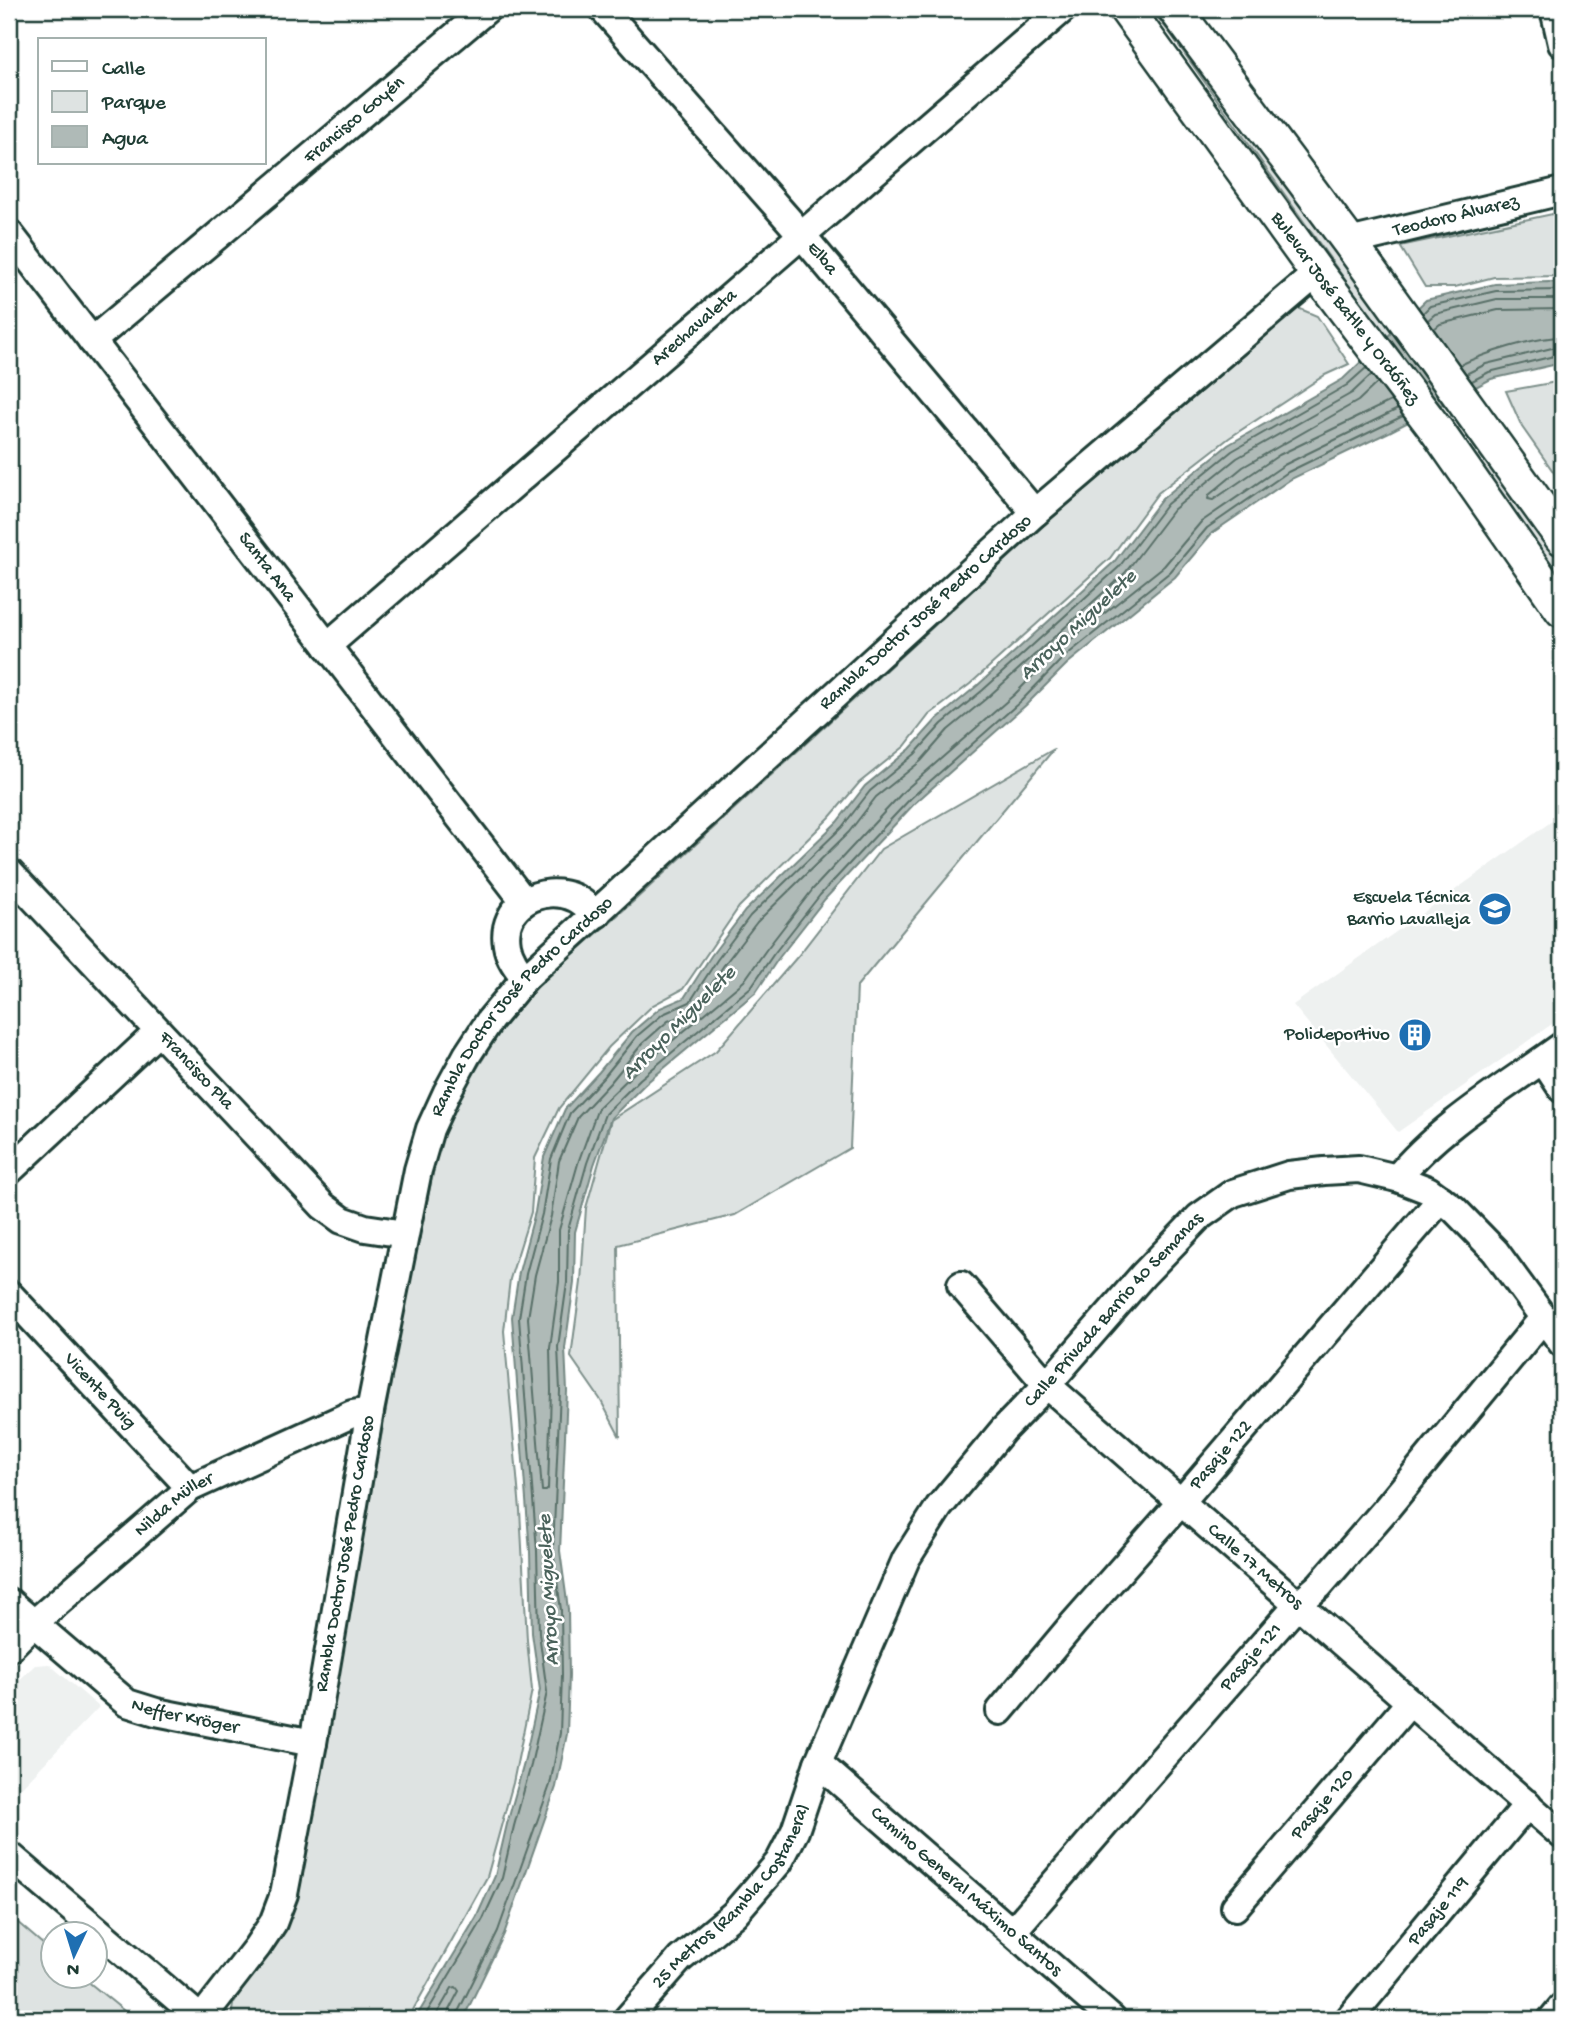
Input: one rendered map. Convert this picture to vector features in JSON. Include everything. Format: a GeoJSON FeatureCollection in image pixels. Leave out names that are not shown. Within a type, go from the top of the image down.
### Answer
{"type":"FeatureCollection","features":[{"type":"Feature","properties":{"kind":"main road","name":"Bulevar José Batlle y Ordóñez"},"geometry":{"type":"LineString","coordinates":[[1126,9],[1317,273],[1437,431],[1562,610]]}},
{"type":"Feature","properties":{"kind":"main road","name":"Bulevar José Batlle y Ordóñez"},"geometry":{"type":"LineString","coordinates":[[1175,9],[1349,242],[1562,538]]}},
{"type":"Feature","properties":{"kind":"street","name":"Francisco Goyén"},"geometry":{"type":"LineString","coordinates":[[92,341],[487,9]]}},
{"type":"Feature","properties":{"kind":"street","name":"Elba"},"geometry":{"type":"LineString","coordinates":[[603,9],[801,234],[1035,513]]}},
{"type":"Feature","properties":{"kind":"street","name":"Arechavaleta"},"geometry":{"type":"LineString","coordinates":[[327,646],[1063,9]]}},
{"type":"Feature","properties":{"kind":"street"},"geometry":{"type":"LineString","coordinates":[[1555,9],[1562,44]]}},
{"type":"Feature","properties":{"kind":"street","name":"Teodoro Álvarez"},"geometry":{"type":"LineString","coordinates":[[1349,242],[1562,191]]}},
{"type":"Feature","properties":{"kind":"street","name":"Santa Ana"},"geometry":{"type":"LineString","coordinates":[[9,233],[524,901]]}},
{"type":"Feature","properties":{"kind":"street","name":"Rambla Doctor José Pedro Cardoso"},"geometry":{"type":"LineString","coordinates":[[201,2019],[273,1923],[284,1894],[370,1411],[418,1170],[430,1129],[467,1055],[490,1020],[525,978],[1035,513],[1317,273]]}},
{"type":"Feature","properties":{"kind":"street","name":"Francisco Pla"},"geometry":{"type":"LineString","coordinates":[[11,879],[323,1206],[342,1220],[365,1228],[405,1234]]}},
{"type":"Feature","properties":{"kind":"street"},"geometry":{"type":"LineString","coordinates":[[525,978],[513,962],[507,946],[506,929],[513,911],[524,901],[540,894],[557,894],[575,898],[597,914]]}},
{"type":"Feature","properties":{"kind":"street"},"geometry":{"type":"LineString","coordinates":[[9,1171],[158,1032]]}},
{"type":"Feature","properties":{"kind":"street"},"geometry":{"type":"LineString","coordinates":[[1397,1178],[1415,1156],[1444,1132],[1553,1053],[1562,1089]]}},
{"type":"Feature","properties":{"kind":"street","name":"Calle Privada Barrio 40 Semanas"},"geometry":{"type":"LineString","coordinates":[[818,1763],[906,1559],[939,1507],[1003,1430],[1047,1385],[1143,1275],[1199,1217],[1233,1193],[1289,1175],[1359,1169],[1397,1178],[1428,1190],[1454,1209],[1495,1251],[1562,1343]]}},
{"type":"Feature","properties":{"kind":"street","name":"Pasaje 122"},"geometry":{"type":"LineString","coordinates":[[1000,1711],[1441,1199]]}},
{"type":"Feature","properties":{"kind":"street","name":"Calle 17 Metros"},"geometry":{"type":"LineString","coordinates":[[961,1285],[1047,1385],[1562,1835]]}},
{"type":"Feature","properties":{"kind":"street","name":"Vicente Puig"},"geometry":{"type":"LineString","coordinates":[[9,1294],[190,1488]]}},
{"type":"Feature","properties":{"kind":"street","name":"Pasaje 121"},"geometry":{"type":"LineString","coordinates":[[1012,1932],[1298,1604],[1319,1586],[1386,1509],[1544,1317]]}},
{"type":"Feature","properties":{"kind":"street","name":"Nilda Müller"},"geometry":{"type":"LineString","coordinates":[[9,1648],[34,1623],[190,1488],[352,1414],[370,1411]]}},
{"type":"Feature","properties":{"kind":"street","name":"Neffer Kröger"},"geometry":{"type":"LineString","coordinates":[[9,1602],[127,1703],[156,1712],[313,1743]]}},
{"type":"Feature","properties":{"kind":"street","name":"Pasaje 120"},"geometry":{"type":"LineString","coordinates":[[1235,1907],[1410,1702]]}},
{"type":"Feature","properties":{"kind":"street","name":"Camino General Máximo Santos"},"geometry":{"type":"LineString","coordinates":[[818,1763],[1012,1932],[1101,2016]]}},
{"type":"Feature","properties":{"kind":"street","name":"25 Metros (Rambla Costanera)"},"geometry":{"type":"LineString","coordinates":[[627,2019],[680,1959],[734,1914],[779,1862],[795,1831],[818,1763]]}},
{"type":"Feature","properties":{"kind":"street","name":"Pasaje 119"},"geometry":{"type":"LineString","coordinates":[[1349,2019],[1528,1804]]}},
{"type":"Feature","properties":{"kind":"street"},"geometry":{"type":"LineString","coordinates":[[9,1855],[201,2019]]}},
{"type":"Feature","properties":{"kind":"street"},"geometry":{"type":"LineString","coordinates":[[1552,2019],[1562,2007]]}},
{"type":"Feature","properties":{"kind":"shaded area","name":"Escuela Técnica Barrio Lavalleja"},"geometry":{"type":"Polygon","coordinates":[[[1562,814],[1562,1017],[1398,1132],[1293,1005],[1562,814]]]}},
{"type":"Feature","properties":{"kind":"shaded area"},"geometry":{"type":"Polygon","coordinates":[[[49,1664],[99,1707],[9,1800],[9,1690],[35,1665],[49,1664]]]}},
{"type":"Feature","properties":{"kind":"green space"},"geometry":{"type":"Polygon","coordinates":[[[1151,9],[1163,9],[1402,339],[1392,346],[1151,9]]]}},
{"type":"Feature","properties":{"kind":"green space"},"geometry":{"type":"Polygon","coordinates":[[[1562,212],[1562,276],[1494,277],[1455,287],[1425,287],[1400,246],[1562,212]]]}},
{"type":"Feature","properties":{"kind":"green space"},"geometry":{"type":"Polygon","coordinates":[[[1298,308],[1317,316],[1349,364],[1325,375],[1229,438],[1158,493],[1110,558],[970,684],[929,715],[905,746],[859,783],[830,817],[739,907],[683,989],[653,1005],[609,1047],[559,1108],[535,1158],[531,1212],[510,1279],[504,1331],[532,1690],[513,1783],[487,1877],[408,2019],[231,2019],[233,2004],[285,1924],[298,1898],[405,1304],[440,1141],[452,1108],[500,1032],[537,986],[635,900],[1053,517],[1298,308]]]}},
{"type":"Feature","properties":{"kind":"green space"},"geometry":{"type":"Polygon","coordinates":[[[1562,381],[1562,484],[1522,427],[1506,391],[1562,381]]]}},
{"type":"Feature","properties":{"kind":"green space"},"geometry":{"type":"Polygon","coordinates":[[[1454,413],[1562,565],[1562,582],[1448,419],[1454,413]]]}},
{"type":"Feature","properties":{"kind":"green space"},"geometry":{"type":"Polygon","coordinates":[[[1054,749],[857,986],[850,1148],[735,1215],[618,1245],[620,1437],[600,1399],[571,1357],[581,1282],[586,1208],[611,1120],[716,1051],[798,956],[881,849],[1054,749]]]}},
{"type":"Feature","properties":{"kind":"green space"},"geometry":{"type":"Polygon","coordinates":[[[9,1915],[38,1940],[38,1990],[98,1990],[134,2019],[9,2019],[9,1915]]]}},
{"type":"Feature","properties":{"kind":"water","name":"Arroyo Miguelete"},"geometry":{"type":"Polygon","coordinates":[[[1562,283],[1562,363],[1491,379],[1291,479],[1212,533],[1175,577],[1067,664],[1026,705],[915,803],[825,899],[756,992],[645,1084],[611,1118],[575,1232],[574,1283],[565,1348],[567,1391],[560,1551],[568,1609],[569,1675],[567,1734],[556,1787],[504,1934],[463,2019],[415,2019],[477,1916],[495,1876],[540,1690],[532,1633],[530,1552],[512,1317],[544,1157],[565,1109],[632,1032],[660,1008],[684,998],[745,911],[837,822],[865,786],[910,749],[937,719],[1114,562],[1162,499],[1228,445],[1343,379],[1426,300],[1495,284],[1562,283]]]}},
{"type":"Feature","properties":{"kind":"place","name":"Escuela Técnica Barrio Lavalleja"},"geometry":{"type":"Point","coordinates":[1495,909]}},
{"type":"Feature","properties":{"kind":"place","name":"Polideportivo"},"geometry":{"type":"Point","coordinates":[1415,1035]}}]}
